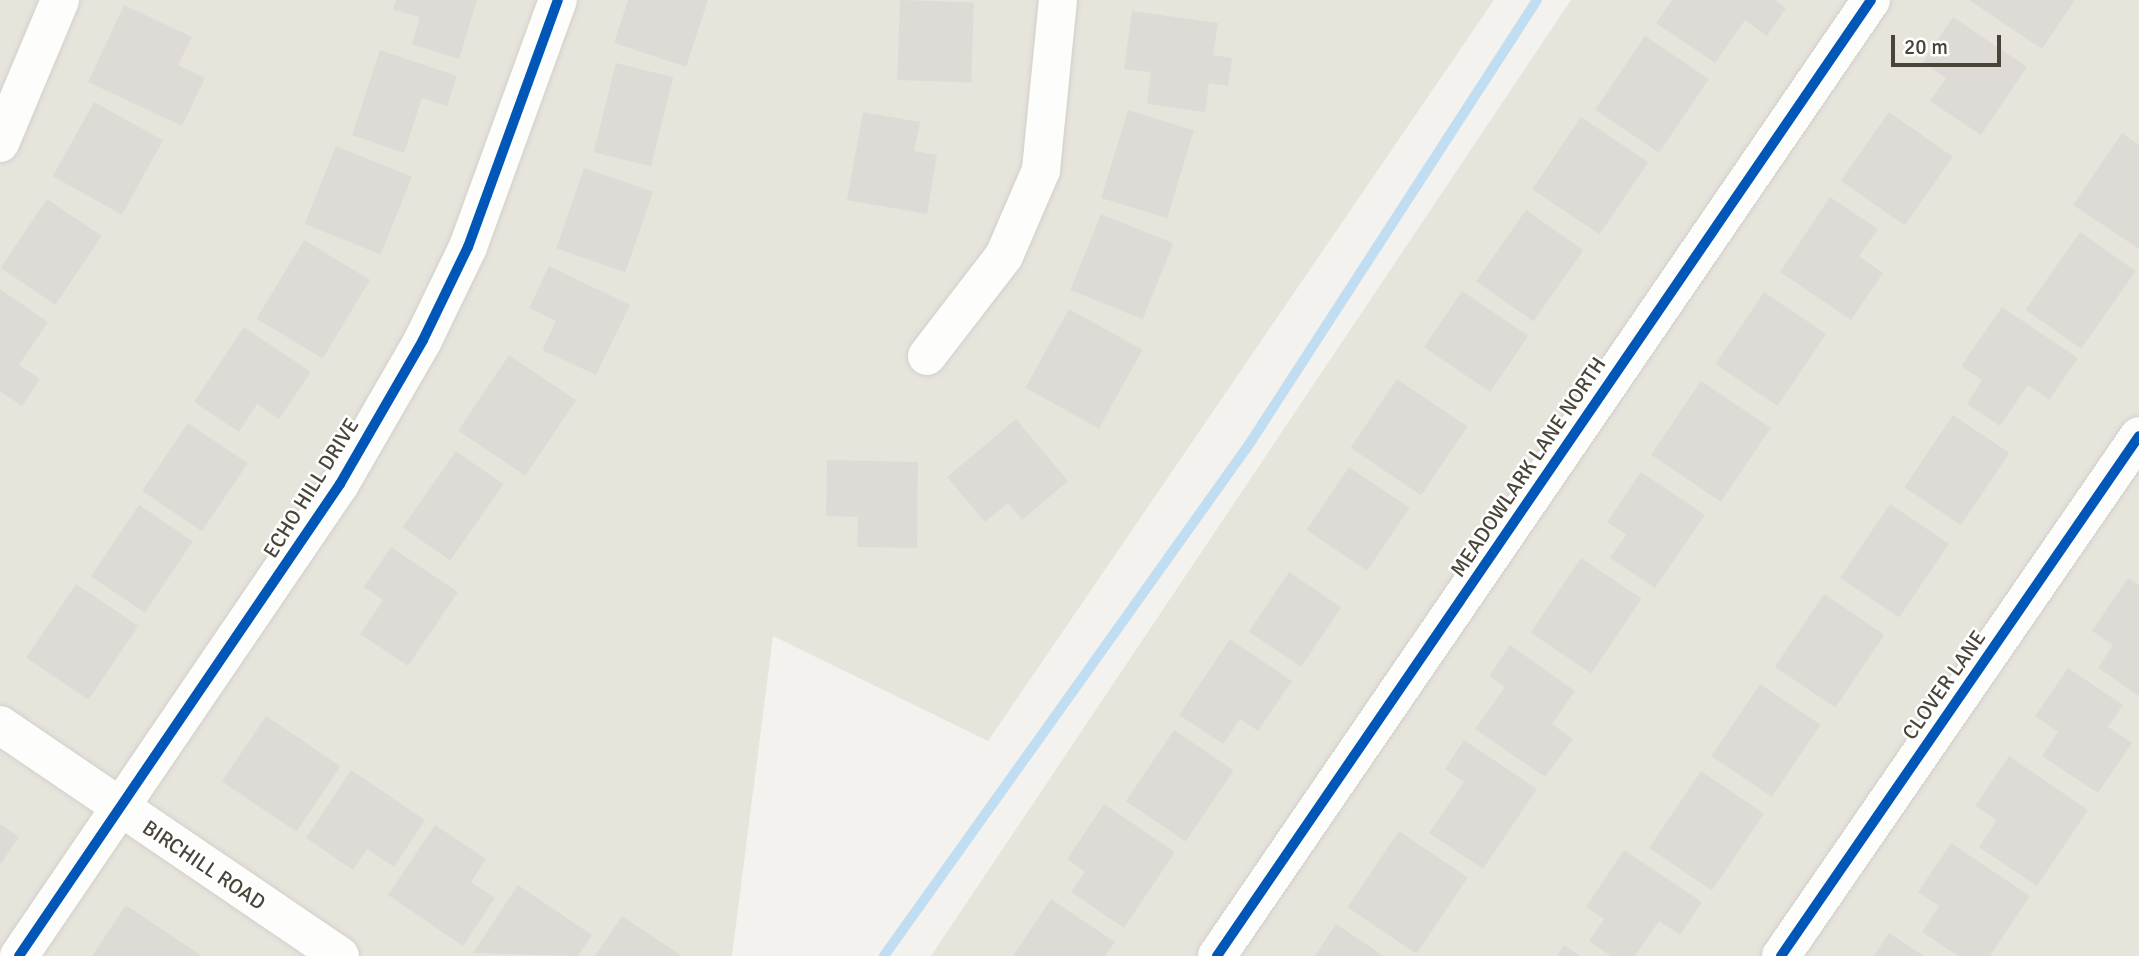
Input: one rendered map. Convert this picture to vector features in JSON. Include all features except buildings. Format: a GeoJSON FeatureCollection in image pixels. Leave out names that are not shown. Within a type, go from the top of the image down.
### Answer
{"type":"FeatureCollection","features":[{"type":"Feature","properties":{"kind":"street"},"geometry":{"type":"LineString","coordinates":[[0,143],[60,0]]}},
{"type":"Feature","properties":{"kind":"street","name":"ECHO HILL DRIVE"},"geometry":{"type":"LineString","coordinates":[[19,956],[340,484],[422,340],[468,247],[558,0]]}},
{"type":"Feature","properties":{"kind":"street"},"geometry":{"type":"LineString","coordinates":[[927,356],[1004,256],[1041,170],[1058,0]]}},
{"type":"Feature","properties":{"kind":"street","name":"MEADOWLARK LANE NORTH"},"geometry":{"type":"LineString","coordinates":[[1217,956],[1871,0]]}},
{"type":"Feature","properties":{"kind":"street","name":"CLOVER LANE"},"geometry":{"type":"LineString","coordinates":[[1781,956],[2139,436]]}},
{"type":"Feature","properties":{"kind":"street","name":"BIRCHILL ROAD"},"geometry":{"type":"LineString","coordinates":[[0,726],[340,956]]}},
{"type":"Feature","properties":{"kind":"shaded area"},"geometry":{"type":"Polygon","coordinates":[[[0,0],[1494,0],[988,741],[773,636],[732,956],[0,956],[0,0]]]}},
{"type":"Feature","properties":{"kind":"shaded area"},"geometry":{"type":"Polygon","coordinates":[[[1571,0],[2139,0],[2139,956],[931,956],[1571,0]]]}},
{"type":"Feature","properties":{"kind":"waterway"},"geometry":{"type":"LineString","coordinates":[[884,956],[1250,443],[1537,0]]}},
{"type":"Feature","properties":{"kind":"cycle path"},"geometry":{"type":"LineString","coordinates":[[19,956],[340,484],[423,340],[468,247],[558,0]]}},
{"type":"Feature","properties":{"kind":"cycle path"},"geometry":{"type":"LineString","coordinates":[[1217,956],[1871,0]]}},
{"type":"Feature","properties":{"kind":"cycle path"},"geometry":{"type":"LineString","coordinates":[[1781,956],[2139,436]]}}]}
